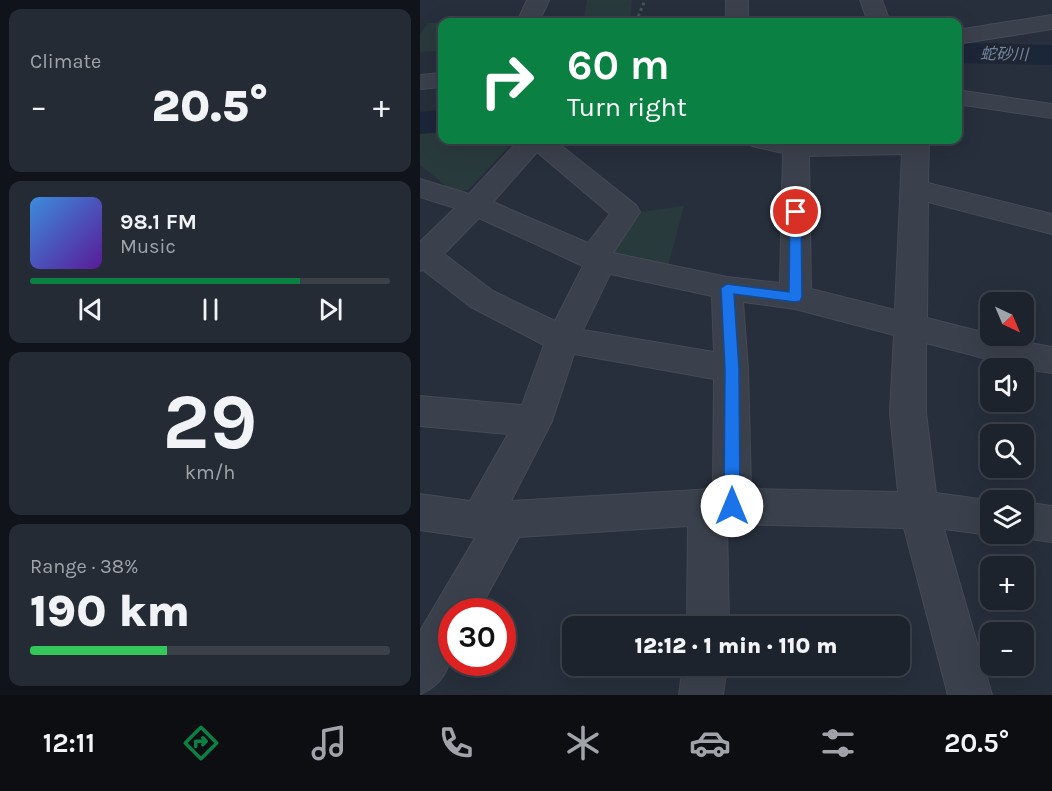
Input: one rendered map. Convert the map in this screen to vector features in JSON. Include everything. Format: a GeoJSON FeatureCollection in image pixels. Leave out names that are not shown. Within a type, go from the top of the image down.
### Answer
{"type":"FeatureCollection","features":[{"type":"Feature","properties":{"kind":"street"},"geometry":{"type":"LineString","coordinates":[[530,18],[538,0]]}},
{"type":"Feature","properties":{"kind":"street"},"geometry":{"type":"LineString","coordinates":[[737,0],[737,18]]}},
{"type":"Feature","properties":{"kind":"street"},"geometry":{"type":"LineString","coordinates":[[871,0],[878,18]]}},
{"type":"Feature","properties":{"kind":"street"},"geometry":{"type":"LineString","coordinates":[[962,36],[1052,22]]}},
{"type":"Feature","properties":{"kind":"street"},"geometry":{"type":"LineString","coordinates":[[420,82],[438,80]]}},
{"type":"Feature","properties":{"kind":"street"},"geometry":{"type":"LineString","coordinates":[[962,98],[1052,111]]}},
{"type":"Feature","properties":{"kind":"street"},"geometry":{"type":"LineString","coordinates":[[529,144],[475,205],[423,258],[482,299],[562,339],[732,369]]}},
{"type":"Feature","properties":{"kind":"street"},"geometry":{"type":"LineString","coordinates":[[461,598],[534,421],[562,339],[597,259],[626,212],[543,144]]}},
{"type":"Feature","properties":{"kind":"street"},"geometry":{"type":"LineString","coordinates":[[778,144],[796,148],[892,144]]}},
{"type":"Feature","properties":{"kind":"street"},"geometry":{"type":"LineString","coordinates":[[916,144],[908,413],[919,511],[970,695]]}},
{"type":"Feature","properties":{"kind":"street"},"geometry":{"type":"LineString","coordinates":[[795,297],[796,148]]}},
{"type":"Feature","properties":{"kind":"street"},"geometry":{"type":"LineString","coordinates":[[420,188],[475,205],[597,259],[727,288],[795,297],[1024,356],[1052,360]]}},
{"type":"Feature","properties":{"kind":"street"},"geometry":{"type":"LineString","coordinates":[[914,189],[1052,224]]}},
{"type":"Feature","properties":{"kind":"street"},"geometry":{"type":"LineString","coordinates":[[709,616],[732,369],[727,288]]}},
{"type":"Feature","properties":{"kind":"street"},"geometry":{"type":"LineString","coordinates":[[420,411],[534,421]]}},
{"type":"Feature","properties":{"kind":"street"},"geometry":{"type":"LineString","coordinates":[[420,512],[494,519],[719,507],[919,511],[980,516]]}},
{"type":"Feature","properties":{"kind":"street"},"geometry":{"type":"LineString","coordinates":[[1034,522],[1052,524]]}},
{"type":"Feature","properties":{"kind":"street"},"geometry":{"type":"LineString","coordinates":[[420,672],[438,641]]}},
{"type":"Feature","properties":{"kind":"street"},"geometry":{"type":"LineString","coordinates":[[701,695],[704,676]]}},
{"type":"Feature","properties":{"kind":"path"},"geometry":{"type":"LineString","coordinates":[[638,18],[645,0]]}},
{"type":"Feature","properties":{"kind":"shaded area"},"geometry":{"type":"Polygon","coordinates":[[[587,0],[632,0],[630,18],[584,18],[587,0]]]}},
{"type":"Feature","properties":{"kind":"shaded area"},"geometry":{"type":"Polygon","coordinates":[[[428,23],[438,23],[438,51],[420,52],[420,34],[428,23]]]}},
{"type":"Feature","properties":{"kind":"shaded area"},"geometry":{"type":"Polygon","coordinates":[[[438,131],[438,144],[511,144],[468,190],[452,191],[420,165],[420,133],[438,131]]]}},
{"type":"Feature","properties":{"kind":"shaded area"},"geometry":{"type":"Polygon","coordinates":[[[684,206],[668,266],[613,253],[634,213],[684,206]]]}},
{"type":"Feature","properties":{"kind":"waterway","name":"蛇砂川"},"geometry":{"type":"LineString","coordinates":[[962,53],[1052,55]]}},
{"type":"Feature","properties":{"kind":"waterway","name":"蛇砂川"},"geometry":{"type":"LineString","coordinates":[[420,123],[438,121]]}},
{"type":"Feature","properties":{"kind":"route"},"geometry":{"type":"LineString","coordinates":[[732,506],[732,369],[727,288],[795,297],[796,212]]}}]}
